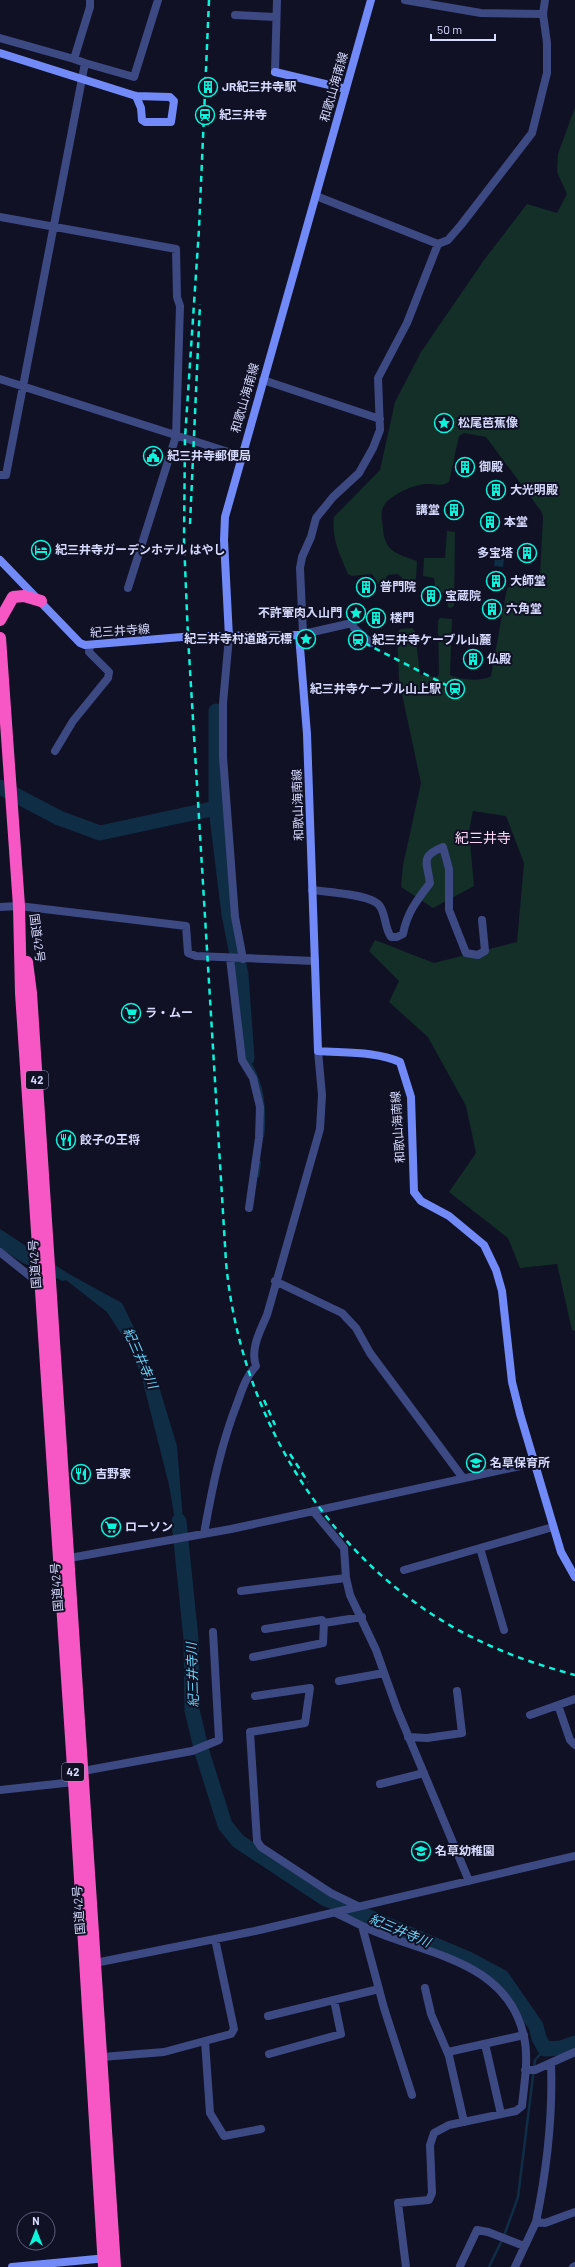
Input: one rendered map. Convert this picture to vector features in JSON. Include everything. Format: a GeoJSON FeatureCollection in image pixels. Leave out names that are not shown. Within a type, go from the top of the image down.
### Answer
{"type":"FeatureCollection","features":[{"type":"Feature","properties":{"kind":"highway"},"geometry":{"type":"LineString","coordinates":[[0,620],[13,597],[24,596],[41,601]]}},
{"type":"Feature","properties":{"kind":"highway","name":"国道42号"},"geometry":{"type":"LineString","coordinates":[[0,638],[19,906],[20,993],[38,1248],[45,1284],[64,1559],[83,1770],[91,1964],[109,2262]]}},
{"type":"Feature","properties":{"kind":"highway","name":"国道42号"},"geometry":{"type":"LineString","coordinates":[[19,906],[31,993],[48,1255],[45,1284]]}},
{"type":"Feature","properties":{"kind":"highway","name":"国道42号"},"geometry":{"type":"LineString","coordinates":[[64,1559],[74,1782],[91,1964],[102,2057],[109,2262]]}},
{"type":"Feature","properties":{"kind":"main road","name":"和歌山海南線"},"geometry":{"type":"LineString","coordinates":[[229,637],[224,540],[225,517],[371,0]]}},
{"type":"Feature","properties":{"kind":"main road"},"geometry":{"type":"LineString","coordinates":[[0,53],[136,96],[172,98],[171,122],[146,122],[142,120],[141,108],[136,96]]}},
{"type":"Feature","properties":{"kind":"main road"},"geometry":{"type":"LineString","coordinates":[[275,72],[346,89]]}},
{"type":"Feature","properties":{"kind":"main road","name":"紀三井寺線"},"geometry":{"type":"LineString","coordinates":[[0,560],[80,643],[90,646],[194,636],[229,637]]}},
{"type":"Feature","properties":{"kind":"main road","name":"和歌山海南線"},"geometry":{"type":"LineString","coordinates":[[301,634],[307,734],[318,1052],[368,1055],[392,1058],[400,1062],[411,1097],[414,1192],[421,1201],[449,1216],[484,1245],[496,1270],[502,1292],[512,1382],[534,1463],[561,1552],[575,1577]]}},
{"type":"Feature","properties":{"kind":"main road"},"geometry":{"type":"LineString","coordinates":[[229,637],[301,634]]}},
{"type":"Feature","properties":{"kind":"main road"},"geometry":{"type":"LineString","coordinates":[[12,2267],[109,2262]]}},
{"type":"Feature","properties":{"kind":"street"},"geometry":{"type":"LineString","coordinates":[[74,59],[90,7],[90,0]]}},
{"type":"Feature","properties":{"kind":"street"},"geometry":{"type":"LineString","coordinates":[[0,38],[134,77],[158,0]]}},
{"type":"Feature","properties":{"kind":"street"},"geometry":{"type":"LineString","coordinates":[[275,72],[277,0]]}},
{"type":"Feature","properties":{"kind":"street"},"geometry":{"type":"LineString","coordinates":[[405,0],[481,13],[543,14]]}},
{"type":"Feature","properties":{"kind":"street"},"geometry":{"type":"LineString","coordinates":[[316,196],[438,244],[448,240],[532,134],[547,73],[547,43],[543,14],[545,0]]}},
{"type":"Feature","properties":{"kind":"street"},"geometry":{"type":"LineString","coordinates":[[235,15],[276,17]]}},
{"type":"Feature","properties":{"kind":"street"},"geometry":{"type":"LineString","coordinates":[[0,475],[6,475],[54,227],[80,78],[85,62]]}},
{"type":"Feature","properties":{"kind":"street"},"geometry":{"type":"LineString","coordinates":[[0,217],[176,249],[177,297],[180,306],[176,436],[128,588]]}},
{"type":"Feature","properties":{"kind":"street"},"geometry":{"type":"LineString","coordinates":[[371,643],[354,628],[352,623],[301,634],[300,568],[302,557],[311,537],[316,518],[333,497],[359,473],[367,461],[380,430],[378,378],[407,323],[438,244]]}},
{"type":"Feature","properties":{"kind":"street"},"geometry":{"type":"LineString","coordinates":[[0,379],[241,456]]}},
{"type":"Feature","properties":{"kind":"street"},"geometry":{"type":"LineString","coordinates":[[263,380],[380,419]]}},
{"type":"Feature","properties":{"kind":"street"},"geometry":{"type":"LineString","coordinates":[[229,637],[223,703],[223,759],[235,917],[243,959]]}},
{"type":"Feature","properties":{"kind":"street"},"geometry":{"type":"LineString","coordinates":[[55,751],[73,721],[108,678],[109,672],[89,652],[90,646]]}},
{"type":"Feature","properties":{"kind":"street"},"geometry":{"type":"LineString","coordinates":[[312,890],[371,898],[380,905],[387,932],[391,937],[397,937],[403,934],[406,918],[412,906],[430,883],[426,858],[430,852],[443,847],[449,869],[449,910],[466,953],[478,955],[485,951],[482,920]]}},
{"type":"Feature","properties":{"kind":"street"},"geometry":{"type":"LineString","coordinates":[[0,907],[19,906],[186,926],[188,953],[208,957],[315,961]]}},
{"type":"Feature","properties":{"kind":"street"},"geometry":{"type":"LineString","coordinates":[[230,958],[242,1060],[253,1078],[260,1107],[259,1138],[249,1208]]}},
{"type":"Feature","properties":{"kind":"street"},"geometry":{"type":"LineString","coordinates":[[204,1534],[217,1463],[227,1426],[244,1381],[256,1366],[253,1358],[257,1339],[266,1315],[320,1130],[322,1095],[318,1052]]}},
{"type":"Feature","properties":{"kind":"street"},"geometry":{"type":"LineString","coordinates":[[0,1252],[45,1284]]}},
{"type":"Feature","properties":{"kind":"street"},"geometry":{"type":"LineString","coordinates":[[275,1281],[342,1313],[356,1328],[370,1353],[463,1478]]}},
{"type":"Feature","properties":{"kind":"street"},"geometry":{"type":"LineString","coordinates":[[64,1559],[204,1534],[534,1463]]}},
{"type":"Feature","properties":{"kind":"street"},"geometry":{"type":"LineString","coordinates":[[313,1511],[344,1548],[346,1578],[350,1595],[362,1616],[408,1737],[469,1881]]}},
{"type":"Feature","properties":{"kind":"street"},"geometry":{"type":"LineString","coordinates":[[404,1570],[553,1527]]}},
{"type":"Feature","properties":{"kind":"street"},"geometry":{"type":"LineString","coordinates":[[480,1548],[504,1630]]}},
{"type":"Feature","properties":{"kind":"street"},"geometry":{"type":"LineString","coordinates":[[241,1591],[346,1578]]}},
{"type":"Feature","properties":{"kind":"street"},"geometry":{"type":"LineString","coordinates":[[265,1629],[322,1620],[324,1623],[362,1616]]}},
{"type":"Feature","properties":{"kind":"street"},"geometry":{"type":"LineString","coordinates":[[253,1657],[322,1643],[324,1623]]}},
{"type":"Feature","properties":{"kind":"street"},"geometry":{"type":"LineString","coordinates":[[83,1770],[192,1752],[219,1740],[213,1632]]}},
{"type":"Feature","properties":{"kind":"street"},"geometry":{"type":"LineString","coordinates":[[339,1681],[384,1673]]}},
{"type":"Feature","properties":{"kind":"street"},"geometry":{"type":"LineString","coordinates":[[255,1696],[310,1688],[305,1723],[250,1732],[257,1841],[261,1846],[331,1894],[358,1906]]}},
{"type":"Feature","properties":{"kind":"street"},"geometry":{"type":"LineString","coordinates":[[408,1737],[427,1738],[462,1733],[457,1691]]}},
{"type":"Feature","properties":{"kind":"street"},"geometry":{"type":"LineString","coordinates":[[530,1715],[575,1699]]}},
{"type":"Feature","properties":{"kind":"street"},"geometry":{"type":"LineString","coordinates":[[558,1705],[570,1740],[575,1746]]}},
{"type":"Feature","properties":{"kind":"street"},"geometry":{"type":"LineString","coordinates":[[380,1784],[424,1773]]}},
{"type":"Feature","properties":{"kind":"street"},"geometry":{"type":"LineString","coordinates":[[0,1790],[74,1782]]}},
{"type":"Feature","properties":{"kind":"street"},"geometry":{"type":"LineString","coordinates":[[91,1964],[338,1912],[358,1906],[575,1856]]}},
{"type":"Feature","properties":{"kind":"street"},"geometry":{"type":"LineString","coordinates":[[338,1912],[362,1926],[456,1961],[485,1976],[503,1992],[518,2016],[524,2035],[529,2070],[522,2106],[516,2111],[449,2125],[434,2133],[430,2146],[432,2193],[429,2200],[398,2203],[406,2267]]}},
{"type":"Feature","properties":{"kind":"street"},"geometry":{"type":"LineString","coordinates":[[362,1926],[379,1989],[412,2095]]}},
{"type":"Feature","properties":{"kind":"street"},"geometry":{"type":"LineString","coordinates":[[102,2057],[164,2052],[231,2034],[234,2029],[215,1939]]}},
{"type":"Feature","properties":{"kind":"street"},"geometry":{"type":"LineString","coordinates":[[425,1988],[431,2014],[448,2052],[464,2122]]}},
{"type":"Feature","properties":{"kind":"street"},"geometry":{"type":"LineString","coordinates":[[268,2016],[379,1989]]}},
{"type":"Feature","properties":{"kind":"street"},"geometry":{"type":"LineString","coordinates":[[270,2054],[341,2034],[334,2000]]}},
{"type":"Feature","properties":{"kind":"street"},"geometry":{"type":"LineString","coordinates":[[448,2052],[524,2035]]}},
{"type":"Feature","properties":{"kind":"street"},"geometry":{"type":"LineString","coordinates":[[205,2041],[210,2114],[224,2136],[261,2129]]}},
{"type":"Feature","properties":{"kind":"street"},"geometry":{"type":"LineString","coordinates":[[485,2044],[501,2114]]}},
{"type":"Feature","properties":{"kind":"street"},"geometry":{"type":"LineString","coordinates":[[529,2070],[551,2063],[575,2052]]}},
{"type":"Feature","properties":{"kind":"street"},"geometry":{"type":"LineString","coordinates":[[515,2267],[536,2222],[543,2189],[551,2125],[551,2063]]}},
{"type":"Feature","properties":{"kind":"street"},"geometry":{"type":"LineString","coordinates":[[536,2222],[544,2223],[575,2212]]}},
{"type":"Feature","properties":{"kind":"street"},"geometry":{"type":"LineString","coordinates":[[460,2266],[476,2230],[504,2238],[524,2246]]}},
{"type":"Feature","properties":{"kind":"green space"},"geometry":{"type":"Polygon","coordinates":[[[575,107],[575,1331],[572,1330],[557,1264],[520,1268],[508,1238],[449,1192],[476,1153],[466,1106],[428,1037],[389,1002],[399,981],[369,951],[375,940],[434,963],[517,942],[524,863],[506,816],[473,811],[469,831],[474,886],[433,908],[401,887],[403,865],[421,783],[399,680],[397,633],[400,629],[412,628],[415,631],[420,675],[436,677],[439,675],[438,621],[440,618],[452,619],[450,675],[471,680],[491,676],[507,588],[511,585],[536,582],[540,575],[543,516],[541,511],[486,437],[464,433],[459,436],[449,482],[442,485],[423,484],[409,488],[392,497],[384,505],[382,510],[382,521],[386,542],[393,551],[417,561],[416,579],[405,581],[398,574],[388,575],[386,578],[388,590],[384,592],[372,574],[352,576],[348,574],[337,546],[333,525],[334,517],[380,470],[395,402],[421,352],[484,260],[527,204],[557,213],[567,194],[557,172],[558,154],[575,107]]]}},
{"type":"Feature","properties":{"kind":"green space"},"geometry":{"type":"Polygon","coordinates":[[[447,531],[455,532],[454,606],[450,608],[448,607],[447,594],[441,592],[439,587],[435,586],[434,578],[423,576],[424,558],[445,558],[447,531]]]}},
{"type":"Feature","properties":{"kind":"water"},"geometry":{"type":"Polygon","coordinates":[[[496,547],[506,548],[505,555],[499,554],[498,558],[504,559],[503,567],[494,566],[496,547]]]}},
{"type":"Feature","properties":{"kind":"water"},"geometry":{"type":"Polygon","coordinates":[[[0,1229],[69,1274],[122,1303],[138,1336],[160,1390],[177,1446],[184,1533],[177,1531],[169,1485],[142,1378],[131,1349],[107,1312],[66,1280],[63,1281],[23,1263],[0,1248],[0,1229]]]}},
{"type":"Feature","properties":{"kind":"waterway"},"geometry":{"type":"LineString","coordinates":[[216,711],[216,808],[229,914],[241,975],[247,1058]]}},
{"type":"Feature","properties":{"kind":"waterway"},"geometry":{"type":"LineString","coordinates":[[0,787],[59,818],[100,833],[216,808]]}},
{"type":"Feature","properties":{"kind":"waterway"},"geometry":{"type":"LineString","coordinates":[[247,1058],[257,1076],[262,1095],[264,1115],[263,1136]]}},
{"type":"Feature","properties":{"kind":"waterway"},"geometry":{"type":"LineString","coordinates":[[258,1176],[260,1162]]}},
{"type":"Feature","properties":{"kind":"waterway","name":"紀三井寺川"},"geometry":{"type":"LineString","coordinates":[[179,1521],[191,1639],[192,1710],[202,1752],[225,1825],[238,1841],[324,1898],[468,1959],[502,1977],[536,2026],[539,2038],[545,2049],[561,2048],[575,2043]]}},
{"type":"Feature","properties":{"kind":"waterway"},"geometry":{"type":"LineString","coordinates":[[489,2267],[504,2236],[518,2197],[535,2060],[545,2049]]}},
{"type":"Feature","properties":{"kind":"railway"},"geometry":{"type":"LineString","coordinates":[[209,0],[199,229],[185,438],[184,541],[188,637],[226,1262],[234,1316],[248,1369],[268,1420],[293,1468],[324,1514],[360,1555],[401,1592],[461,1632],[509,1654],[575,1675]]}},
{"type":"Feature","properties":{"kind":"railway"},"geometry":{"type":"LineString","coordinates":[[190,524],[200,304]]}},
{"type":"Feature","properties":{"kind":"railway"},"geometry":{"type":"LineString","coordinates":[[355,638],[454,689]]}},
{"type":"Feature","properties":{"kind":"railway"},"geometry":{"type":"LineString","coordinates":[[264,1400],[275,1425]]}},
{"type":"Feature","properties":{"kind":"railway"},"geometry":{"type":"LineString","coordinates":[[290,1454],[308,1482]]}},
{"type":"Feature","properties":{"kind":"place","name":"JR紀三井寺駅"},"geometry":{"type":"Point","coordinates":[208,87]}},
{"type":"Feature","properties":{"kind":"place","name":"紀三井寺"},"geometry":{"type":"Point","coordinates":[205,115]}},
{"type":"Feature","properties":{"kind":"place","name":"松尾芭蕉像"},"geometry":{"type":"Point","coordinates":[444,423]}},
{"type":"Feature","properties":{"kind":"place","name":"紀三井寺郵便局"},"geometry":{"type":"Point","coordinates":[153,456]}},
{"type":"Feature","properties":{"kind":"place","name":"御殿"},"geometry":{"type":"Point","coordinates":[465,467]}},
{"type":"Feature","properties":{"kind":"place","name":"大光明殿"},"geometry":{"type":"Point","coordinates":[496,490]}},
{"type":"Feature","properties":{"kind":"place","name":"講堂"},"geometry":{"type":"Point","coordinates":[454,510]}},
{"type":"Feature","properties":{"kind":"place","name":"本堂"},"geometry":{"type":"Point","coordinates":[490,522]}},
{"type":"Feature","properties":{"kind":"place","name":"紀三井寺ガーデンホテル はやし"},"geometry":{"type":"Point","coordinates":[41,550]}},
{"type":"Feature","properties":{"kind":"place","name":"多宝塔"},"geometry":{"type":"Point","coordinates":[527,553]}},
{"type":"Feature","properties":{"kind":"place","name":"大師堂"},"geometry":{"type":"Point","coordinates":[496,581]}},
{"type":"Feature","properties":{"kind":"place","name":"普門院"},"geometry":{"type":"Point","coordinates":[366,587]}},
{"type":"Feature","properties":{"kind":"place","name":"宝蔵院"},"geometry":{"type":"Point","coordinates":[431,596]}},
{"type":"Feature","properties":{"kind":"place","name":"六角堂"},"geometry":{"type":"Point","coordinates":[492,609]}},
{"type":"Feature","properties":{"kind":"place","name":"不許葷肉入山門"},"geometry":{"type":"Point","coordinates":[356,613]}},
{"type":"Feature","properties":{"kind":"place","name":"楼門"},"geometry":{"type":"Point","coordinates":[376,618]}},
{"type":"Feature","properties":{"kind":"place","name":"紀三井寺村道路元標"},"geometry":{"type":"Point","coordinates":[306,639]}},
{"type":"Feature","properties":{"kind":"place","name":"紀三井寺ケーブル山麓"},"geometry":{"type":"Point","coordinates":[358,640]}},
{"type":"Feature","properties":{"kind":"place","name":"仏殿"},"geometry":{"type":"Point","coordinates":[473,659]}},
{"type":"Feature","properties":{"kind":"place","name":"紀三井寺ケーブル山上駅"},"geometry":{"type":"Point","coordinates":[455,689]}},
{"type":"Feature","properties":{"kind":"place","name":"ラ・ムー"},"geometry":{"type":"Point","coordinates":[131,1013]}},
{"type":"Feature","properties":{"kind":"place","name":"餃子の王将"},"geometry":{"type":"Point","coordinates":[66,1140]}},
{"type":"Feature","properties":{"kind":"place","name":"名草保育所"},"geometry":{"type":"Point","coordinates":[476,1463]}},
{"type":"Feature","properties":{"kind":"place","name":"吉野家"},"geometry":{"type":"Point","coordinates":[81,1474]}},
{"type":"Feature","properties":{"kind":"place","name":"ローソン"},"geometry":{"type":"Point","coordinates":[111,1527]}},
{"type":"Feature","properties":{"kind":"place","name":"名草幼稚園"},"geometry":{"type":"Point","coordinates":[421,1851]}},
{"type":"Feature","properties":{"kind":"district","name":"紀三井寺"},"geometry":{"type":"Point","coordinates":[483,838]}}]}
